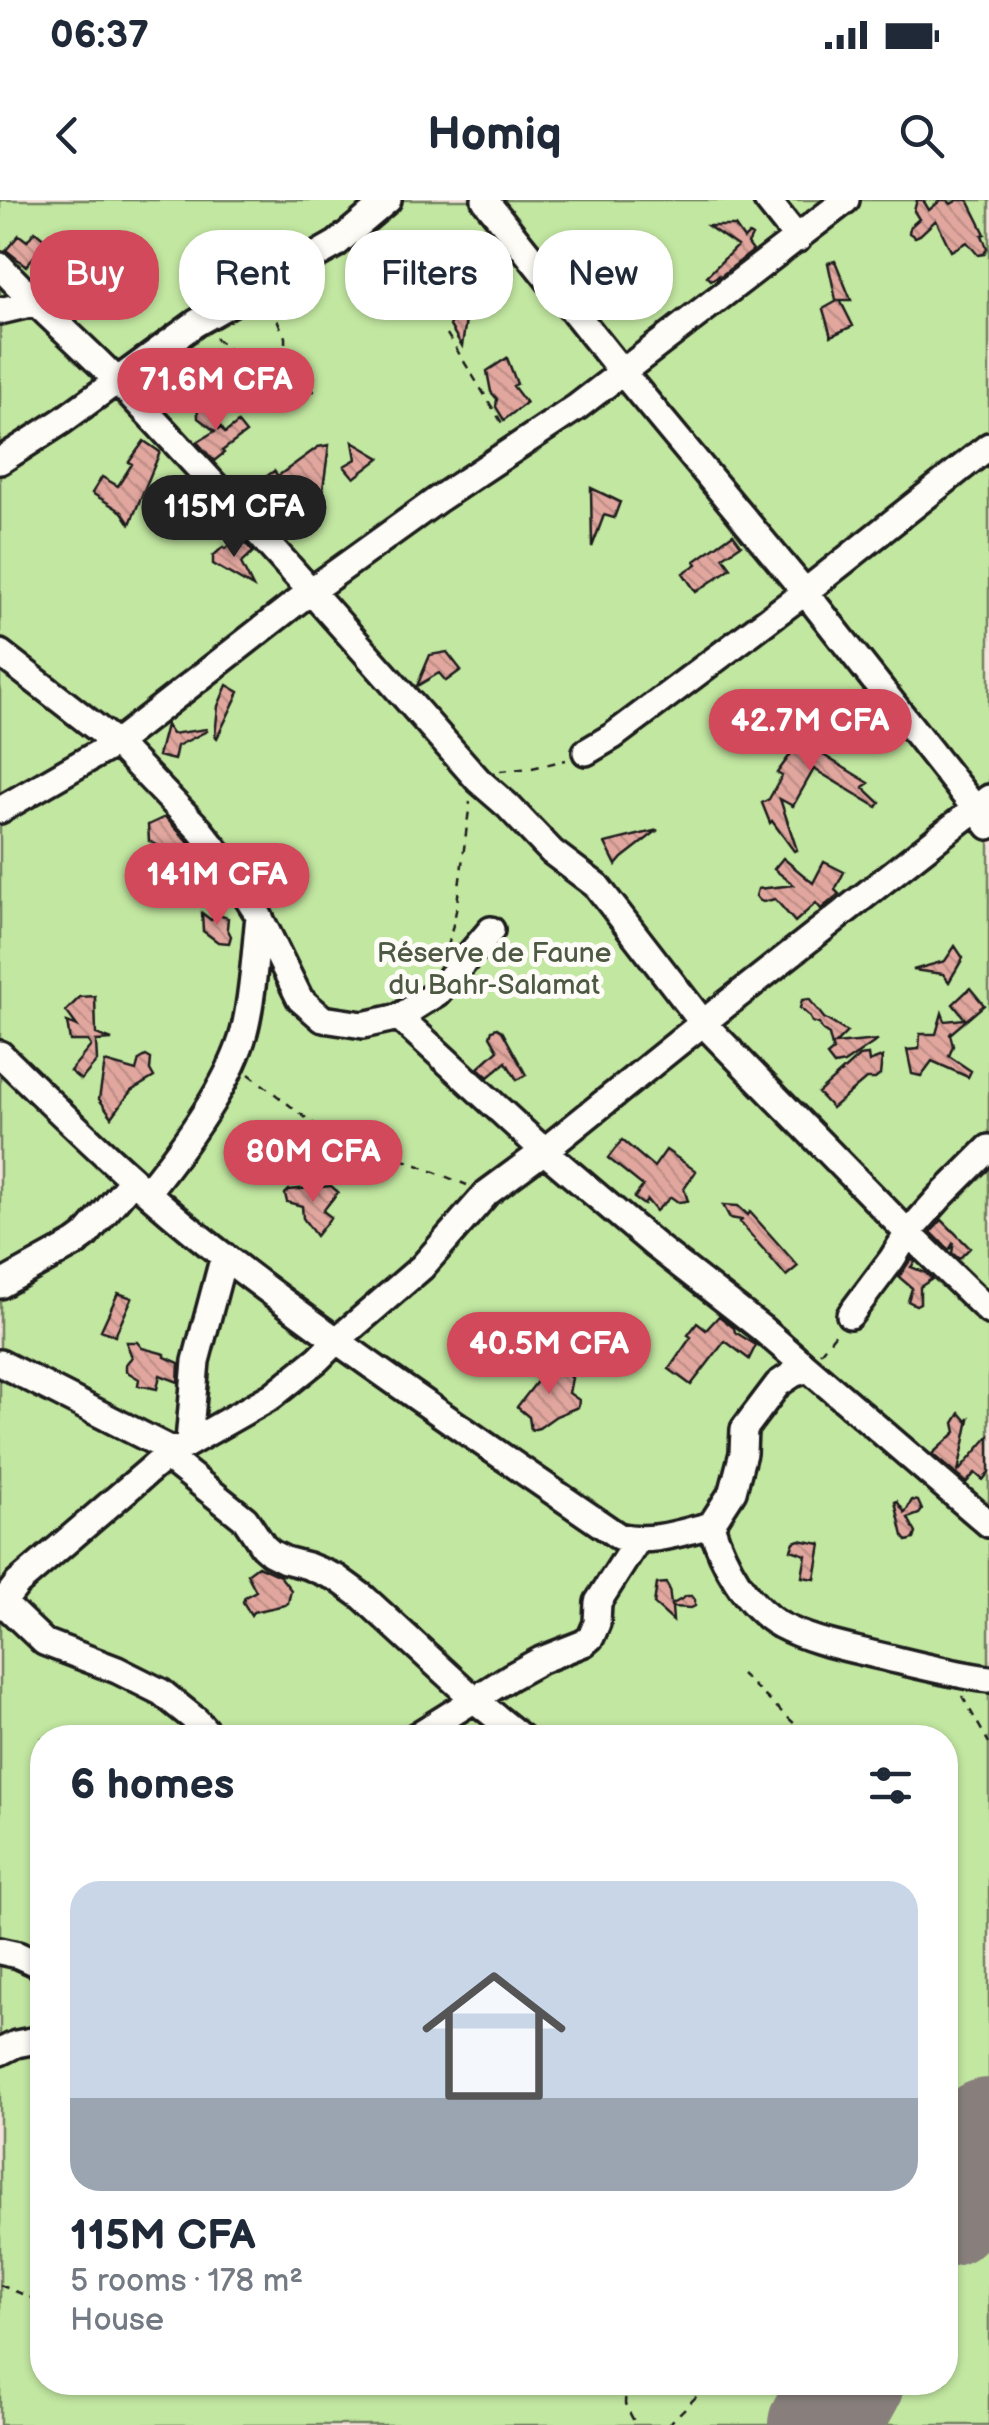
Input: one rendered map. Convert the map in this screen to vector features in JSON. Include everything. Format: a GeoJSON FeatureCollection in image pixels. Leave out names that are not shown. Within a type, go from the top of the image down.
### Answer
{"type":"FeatureCollection","features":[{"type":"Feature","properties":{"kind":"street"},"geometry":{"type":"LineString","coordinates":[[325,250],[388,200]]}},
{"type":"Feature","properties":{"kind":"street"},"geometry":{"type":"LineString","coordinates":[[201,1725],[161,1692],[44,1642],[1,1603],[68,1538],[176,1450],[272,1396],[318,1359],[422,1268],[487,1194],[703,1022],[984,811],[485,200]]}},
{"type":"Feature","properties":{"kind":"street"},"geometry":{"type":"LineString","coordinates":[[767,200],[798,239]]}},
{"type":"Feature","properties":{"kind":"street"},"geometry":{"type":"LineString","coordinates":[[0,810],[116,743],[312,590],[623,372],[846,200]]}},
{"type":"Feature","properties":{"kind":"street"},"geometry":{"type":"LineString","coordinates":[[0,266],[30,299]]}},
{"type":"Feature","properties":{"kind":"street"},"geometry":{"type":"LineString","coordinates":[[0,311],[30,304]]}},
{"type":"Feature","properties":{"kind":"street"},"geometry":{"type":"LineString","coordinates":[[52,320],[116,380],[312,590],[478,780],[552,852],[597,886],[703,1022],[989,1311]]}},
{"type":"Feature","properties":{"kind":"street"},"geometry":{"type":"LineString","coordinates":[[0,461],[201,320]]}},
{"type":"Feature","properties":{"kind":"street"},"geometry":{"type":"LineString","coordinates":[[586,752],[614,736],[988,449]]}},
{"type":"Feature","properties":{"kind":"street"},"geometry":{"type":"LineString","coordinates":[[0,653],[116,743],[210,842],[259,916],[300,999],[323,1019],[363,1025],[399,1017],[437,992],[491,930]]}},
{"type":"Feature","properties":{"kind":"street"},"geometry":{"type":"LineString","coordinates":[[0,1286],[85,1236],[182,1149],[244,1033],[259,916]]}},
{"type":"Feature","properties":{"kind":"street"},"geometry":{"type":"LineString","coordinates":[[399,1017],[544,1152],[761,1328],[989,1524]]}},
{"type":"Feature","properties":{"kind":"street"},"geometry":{"type":"LineString","coordinates":[[0,1054],[140,1186],[224,1256],[336,1340],[618,1536],[655,1539],[711,1525],[734,1490],[744,1429],[778,1384],[808,1369]]}},
{"type":"Feature","properties":{"kind":"street"},"geometry":{"type":"LineString","coordinates":[[850,1315],[908,1233],[989,1148]]}},
{"type":"Feature","properties":{"kind":"street"},"geometry":{"type":"LineString","coordinates":[[176,1450],[224,1256]]}},
{"type":"Feature","properties":{"kind":"street"},"geometry":{"type":"LineString","coordinates":[[0,1363],[176,1450],[244,1519],[271,1553],[337,1578],[363,1597],[384,1620],[506,1725]]}},
{"type":"Feature","properties":{"kind":"street"},"geometry":{"type":"LineString","coordinates":[[711,1525],[738,1583],[779,1624],[815,1640],[947,1674],[989,1679]]}},
{"type":"Feature","properties":{"kind":"street"},"geometry":{"type":"LineString","coordinates":[[434,1725],[541,1660],[591,1637],[597,1623],[598,1602],[637,1540]]}},
{"type":"Feature","properties":{"kind":"street"},"geometry":{"type":"LineString","coordinates":[[0,1951],[30,1959]]}},
{"type":"Feature","properties":{"kind":"street"},"geometry":{"type":"LineString","coordinates":[[8,2048],[30,2034]]}},
{"type":"Feature","properties":{"kind":"path"},"geometry":{"type":"LineString","coordinates":[[276,320],[285,337],[286,392]]}},
{"type":"Feature","properties":{"kind":"path"},"geometry":{"type":"LineString","coordinates":[[196,323],[286,392],[315,391]]}},
{"type":"Feature","properties":{"kind":"path"},"geometry":{"type":"LineString","coordinates":[[447,334],[516,446]]}},
{"type":"Feature","properties":{"kind":"path"},"geometry":{"type":"LineString","coordinates":[[445,960],[456,911],[471,792],[478,780],[493,772],[557,763],[586,752]]}},
{"type":"Feature","properties":{"kind":"path"},"geometry":{"type":"LineString","coordinates":[[232,1061],[314,1124],[487,1194]]}},
{"type":"Feature","properties":{"kind":"path"},"geometry":{"type":"LineString","coordinates":[[808,1369],[850,1315]]}},
{"type":"Feature","properties":{"kind":"path"},"geometry":{"type":"LineString","coordinates":[[741,1674],[796,1725]]}},
{"type":"Feature","properties":{"kind":"path"},"geometry":{"type":"LineString","coordinates":[[947,1674],[989,1742]]}},
{"type":"Feature","properties":{"kind":"path"},"geometry":{"type":"LineString","coordinates":[[0,2285],[30,2297]]}},
{"type":"Feature","properties":{"kind":"path"},"geometry":{"type":"LineString","coordinates":[[625,2395],[625,2404],[636,2425]]}},
{"type":"Feature","properties":{"kind":"path"},"geometry":{"type":"LineString","coordinates":[[668,2425],[698,2395]]}},
{"type":"Feature","properties":{"kind":"green space","name":"Réserve de Faune du Bahr-Salamat"},"geometry":{"type":"Polygon","coordinates":[[[0,200],[989,200],[989,2425],[0,2425],[0,200]]]}},
{"type":"Feature","properties":{"kind":"building"},"geometry":{"type":"Polygon","coordinates":[[[917,200],[923,200],[929,210],[941,200],[951,204],[968,200],[985,234],[984,254],[978,255],[967,242],[951,251],[936,220],[920,235],[909,233],[919,219],[914,211],[917,200]]]}},
{"type":"Feature","properties":{"kind":"building"},"geometry":{"type":"Polygon","coordinates":[[[708,226],[735,226],[744,239],[752,236],[748,244],[753,251],[711,280],[707,276],[737,246],[708,226]]]}},
{"type":"Feature","properties":{"kind":"building"},"geometry":{"type":"Polygon","coordinates":[[[19,235],[27,241],[30,237],[30,261],[26,266],[6,250],[19,235]]]}},
{"type":"Feature","properties":{"kind":"building"},"geometry":{"type":"Polygon","coordinates":[[[835,261],[851,300],[840,300],[853,326],[831,336],[823,309],[839,300],[828,263],[835,261]]]}},
{"type":"Feature","properties":{"kind":"building"},"geometry":{"type":"Polygon","coordinates":[[[452,320],[466,320],[462,346],[450,326],[452,320]]]}},
{"type":"Feature","properties":{"kind":"building"},"geometry":{"type":"Polygon","coordinates":[[[507,358],[517,384],[513,386],[526,403],[504,420],[496,407],[487,371],[507,358]]]}},
{"type":"Feature","properties":{"kind":"building"},"geometry":{"type":"Polygon","coordinates":[[[197,389],[219,429],[225,433],[238,423],[246,433],[214,461],[197,442],[215,431],[198,418],[197,389]]]}},
{"type":"Feature","properties":{"kind":"building"},"geometry":{"type":"Polygon","coordinates":[[[144,441],[160,452],[130,524],[122,512],[92,493],[102,477],[118,486],[144,441]]]}},
{"type":"Feature","properties":{"kind":"building"},"geometry":{"type":"Polygon","coordinates":[[[353,442],[380,458],[354,478],[344,466],[356,459],[353,442]]]}},
{"type":"Feature","properties":{"kind":"building"},"geometry":{"type":"Polygon","coordinates":[[[329,445],[323,489],[308,501],[300,491],[269,520],[256,506],[272,491],[263,479],[274,471],[278,476],[318,447],[329,445]]]}},
{"type":"Feature","properties":{"kind":"building"},"geometry":{"type":"Polygon","coordinates":[[[591,488],[620,502],[614,518],[604,515],[592,547],[591,488]]]}},
{"type":"Feature","properties":{"kind":"building"},"geometry":{"type":"Polygon","coordinates":[[[733,534],[741,545],[723,557],[731,568],[696,592],[683,573],[733,534]]]}},
{"type":"Feature","properties":{"kind":"building"},"geometry":{"type":"Polygon","coordinates":[[[241,538],[253,552],[241,563],[253,587],[213,564],[213,556],[241,538]]]}},
{"type":"Feature","properties":{"kind":"building"},"geometry":{"type":"Polygon","coordinates":[[[447,652],[461,670],[446,681],[439,673],[417,686],[430,655],[447,652]]]}},
{"type":"Feature","properties":{"kind":"building"},"geometry":{"type":"Polygon","coordinates":[[[227,685],[239,692],[217,738],[218,706],[227,685]]]}},
{"type":"Feature","properties":{"kind":"building"},"geometry":{"type":"Polygon","coordinates":[[[822,711],[830,717],[829,725],[839,741],[820,753],[869,783],[863,787],[880,803],[877,807],[814,769],[793,806],[780,799],[797,850],[794,851],[770,823],[762,803],[769,799],[782,776],[777,773],[822,711]]]}},
{"type":"Feature","properties":{"kind":"building"},"geometry":{"type":"Polygon","coordinates":[[[166,725],[172,734],[207,731],[177,746],[174,760],[158,756],[166,725]]]}},
{"type":"Feature","properties":{"kind":"building"},"geometry":{"type":"Polygon","coordinates":[[[165,817],[188,842],[193,854],[184,858],[149,841],[148,825],[165,817]]]}},
{"type":"Feature","properties":{"kind":"building"},"geometry":{"type":"Polygon","coordinates":[[[658,830],[622,858],[616,865],[605,843],[658,830]]]}},
{"type":"Feature","properties":{"kind":"building"},"geometry":{"type":"Polygon","coordinates":[[[783,858],[813,883],[824,862],[844,872],[835,890],[839,894],[821,909],[816,903],[795,922],[775,899],[759,900],[758,889],[794,885],[774,869],[783,858]]]}},
{"type":"Feature","properties":{"kind":"building"},"geometry":{"type":"Polygon","coordinates":[[[202,913],[211,920],[219,915],[228,918],[229,943],[218,942],[203,931],[202,913]]]}},
{"type":"Feature","properties":{"kind":"building"},"geometry":{"type":"Polygon","coordinates":[[[955,946],[963,958],[949,982],[943,974],[913,970],[945,961],[955,946]]]}},
{"type":"Feature","properties":{"kind":"building"},"geometry":{"type":"Polygon","coordinates":[[[970,988],[984,1005],[950,1034],[953,1046],[949,1056],[971,1071],[968,1077],[932,1061],[921,1076],[912,1074],[907,1050],[919,1049],[920,1034],[936,1034],[942,1013],[945,1021],[965,1019],[953,1004],[970,988]]]}},
{"type":"Feature","properties":{"kind":"building"},"geometry":{"type":"Polygon","coordinates":[[[95,996],[96,1034],[112,1040],[96,1041],[97,1061],[81,1080],[70,1071],[91,1046],[88,1041],[70,1041],[67,1022],[77,1026],[66,1011],[80,997],[95,996]]]}},
{"type":"Feature","properties":{"kind":"building"},"geometry":{"type":"Polygon","coordinates":[[[809,999],[824,1018],[847,1032],[835,1044],[878,1040],[844,1063],[834,1065],[827,1056],[833,1051],[829,1035],[800,1008],[802,1000],[809,999]]]}},
{"type":"Feature","properties":{"kind":"building"},"geometry":{"type":"Polygon","coordinates":[[[497,1028],[526,1075],[517,1080],[506,1062],[488,1077],[478,1068],[498,1050],[490,1036],[497,1028]]]}},
{"type":"Feature","properties":{"kind":"building"},"geometry":{"type":"Polygon","coordinates":[[[868,1055],[869,1062],[882,1057],[880,1075],[866,1079],[832,1108],[818,1093],[859,1056],[868,1055]]]}},
{"type":"Feature","properties":{"kind":"building"},"geometry":{"type":"Polygon","coordinates":[[[146,1056],[151,1059],[154,1077],[131,1091],[112,1117],[99,1099],[105,1062],[136,1071],[139,1060],[146,1056]]]}},
{"type":"Feature","properties":{"kind":"building"},"geometry":{"type":"Polygon","coordinates":[[[622,1140],[654,1167],[666,1150],[696,1171],[684,1189],[688,1201],[678,1202],[671,1197],[656,1211],[647,1200],[644,1205],[634,1198],[643,1186],[608,1158],[622,1140]]]}},
{"type":"Feature","properties":{"kind":"building"},"geometry":{"type":"Polygon","coordinates":[[[331,1186],[338,1192],[323,1211],[331,1217],[316,1236],[303,1218],[302,1206],[287,1202],[285,1194],[289,1190],[331,1186]]]}},
{"type":"Feature","properties":{"kind":"building"},"geometry":{"type":"Polygon","coordinates":[[[723,1205],[738,1206],[748,1215],[750,1212],[798,1266],[786,1276],[742,1220],[730,1218],[723,1205]]]}},
{"type":"Feature","properties":{"kind":"building"},"geometry":{"type":"Polygon","coordinates":[[[942,1220],[970,1248],[959,1259],[952,1253],[954,1242],[949,1250],[931,1232],[942,1220]]]}},
{"type":"Feature","properties":{"kind":"building"},"geometry":{"type":"Polygon","coordinates":[[[911,1259],[915,1262],[911,1267],[932,1279],[920,1287],[920,1303],[916,1305],[908,1301],[912,1288],[899,1277],[911,1259]]]}},
{"type":"Feature","properties":{"kind":"building"},"geometry":{"type":"Polygon","coordinates":[[[118,1293],[132,1298],[115,1336],[101,1330],[118,1293]]]}},
{"type":"Feature","properties":{"kind":"building"},"geometry":{"type":"Polygon","coordinates":[[[719,1316],[756,1345],[749,1359],[725,1341],[691,1385],[669,1369],[697,1323],[706,1330],[719,1316]]]}},
{"type":"Feature","properties":{"kind":"building"},"geometry":{"type":"Polygon","coordinates":[[[126,1342],[137,1342],[142,1348],[165,1354],[179,1363],[178,1382],[160,1375],[157,1389],[138,1385],[139,1379],[126,1371],[132,1357],[126,1342]]]}},
{"type":"Feature","properties":{"kind":"building"},"geometry":{"type":"Polygon","coordinates":[[[553,1361],[572,1378],[569,1393],[579,1400],[578,1407],[531,1430],[529,1417],[517,1407],[553,1361]]]}},
{"type":"Feature","properties":{"kind":"building"},"geometry":{"type":"Polygon","coordinates":[[[960,1413],[969,1419],[958,1472],[989,1436],[989,1472],[983,1480],[975,1473],[966,1483],[932,1454],[956,1432],[954,1423],[960,1413]]]}},
{"type":"Feature","properties":{"kind":"building"},"geometry":{"type":"Polygon","coordinates":[[[912,1500],[918,1501],[922,1510],[908,1518],[916,1533],[914,1539],[907,1541],[895,1502],[905,1513],[912,1500]]]}},
{"type":"Feature","properties":{"kind":"building"},"geometry":{"type":"Polygon","coordinates":[[[799,1540],[821,1544],[815,1579],[802,1577],[806,1555],[791,1550],[799,1540]]]}},
{"type":"Feature","properties":{"kind":"building"},"geometry":{"type":"Polygon","coordinates":[[[258,1566],[280,1576],[291,1590],[285,1605],[251,1615],[243,1602],[256,1591],[247,1574],[258,1566]]]}},
{"type":"Feature","properties":{"kind":"building"},"geometry":{"type":"Polygon","coordinates":[[[666,1583],[671,1605],[687,1596],[695,1600],[691,1608],[672,1607],[673,1621],[654,1604],[657,1584],[666,1583]]]}},
{"type":"Feature","properties":{"kind":"runway"},"geometry":{"type":"LineString","coordinates":[[958,2188],[989,2134]]}},
{"type":"Feature","properties":{"kind":"runway"},"geometry":{"type":"LineString","coordinates":[[824,2425],[841,2395]]}}]}
